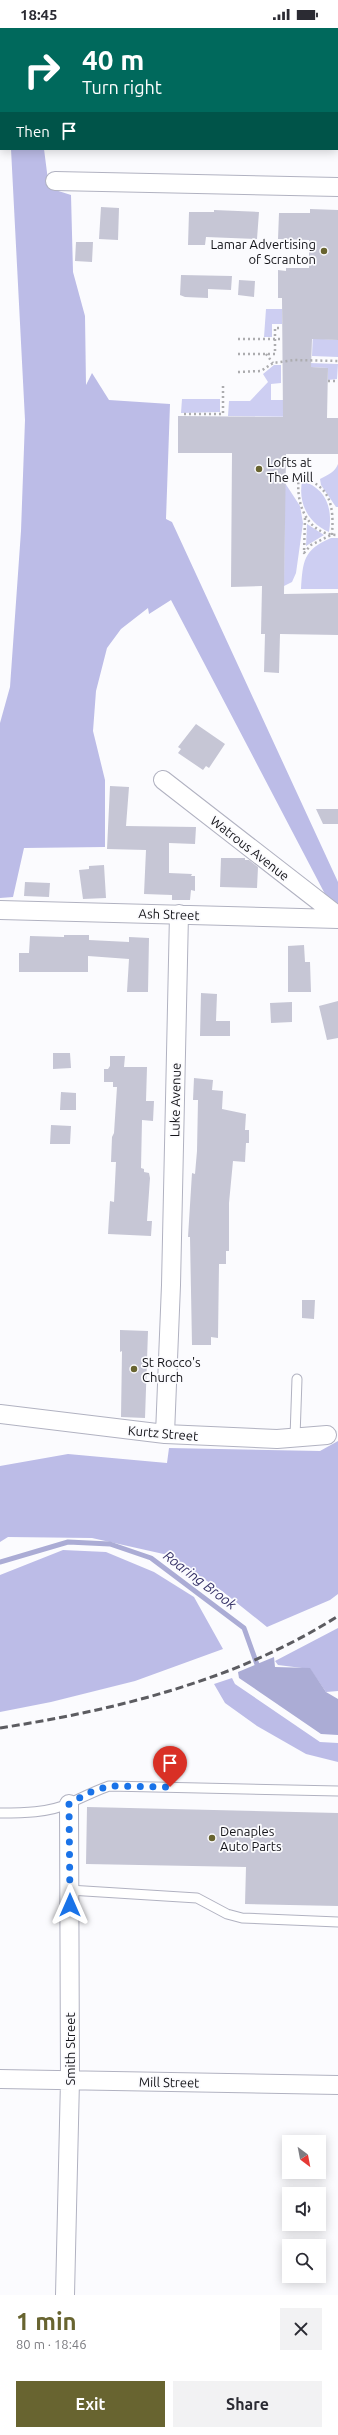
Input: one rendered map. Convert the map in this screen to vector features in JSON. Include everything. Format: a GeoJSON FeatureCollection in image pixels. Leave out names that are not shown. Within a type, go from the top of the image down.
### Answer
{"type":"FeatureCollection","features":[{"type":"Feature","properties":{"kind":"street"},"geometry":{"type":"LineString","coordinates":[[55,181],[338,187]]}},
{"type":"Feature","properties":{"kind":"street","name":"Watrous Avenue"},"geometry":{"type":"LineString","coordinates":[[162,780],[338,916]]}},
{"type":"Feature","properties":{"kind":"street","name":"Ash Street"},"geometry":{"type":"LineString","coordinates":[[0,910],[338,919]]}},
{"type":"Feature","properties":{"kind":"street","name":"Luke Avenue"},"geometry":{"type":"LineString","coordinates":[[165,1434],[171,1285],[179,914]]}},
{"type":"Feature","properties":{"kind":"street","name":"Kurtz Street"},"geometry":{"type":"LineString","coordinates":[[0,1414],[165,1434],[277,1439],[327,1434]]}},
{"type":"Feature","properties":{"kind":"street","name":"Smith Street"},"geometry":{"type":"LineString","coordinates":[[65,2295],[70,2080],[69,1804]]}},
{"type":"Feature","properties":{"kind":"street","name":"Mill Street"},"geometry":{"type":"LineString","coordinates":[[0,2079],[338,2085]]}},
{"type":"Feature","properties":{"kind":"lane"},"geometry":{"type":"LineString","coordinates":[[295,1437],[297,1379]]}},
{"type":"Feature","properties":{"kind":"lane"},"geometry":{"type":"LineString","coordinates":[[0,1813],[24,1813],[69,1804],[88,1793],[109,1786],[338,1791]]}},
{"type":"Feature","properties":{"kind":"lane"},"geometry":{"type":"LineString","coordinates":[[69,1890],[197,1898],[227,1914],[242,1918],[338,1922]]}},
{"type":"Feature","properties":{"kind":"path"},"geometry":{"type":"LineString","coordinates":[[238,354],[275,354],[275,328],[282,328]]}},
{"type":"Feature","properties":{"kind":"path"},"geometry":{"type":"LineString","coordinates":[[238,339],[282,339]]}},
{"type":"Feature","properties":{"kind":"path"},"geometry":{"type":"LineString","coordinates":[[266,354],[272,363]]}},
{"type":"Feature","properties":{"kind":"path"},"geometry":{"type":"LineString","coordinates":[[238,372],[261,372],[272,363],[294,360],[338,361]]}},
{"type":"Feature","properties":{"kind":"path"},"geometry":{"type":"LineString","coordinates":[[328,382],[338,381]]}},
{"type":"Feature","properties":{"kind":"path"},"geometry":{"type":"LineString","coordinates":[[184,414],[223,414],[224,384]]}},
{"type":"Feature","properties":{"kind":"path"},"geometry":{"type":"LineString","coordinates":[[299,477],[311,480],[320,486],[328,498],[333,515],[332,535],[311,545],[304,553],[305,518],[297,491],[299,477]]}},
{"type":"Feature","properties":{"kind":"path"},"geometry":{"type":"LineString","coordinates":[[305,518],[321,532],[338,535]]}},
{"type":"Feature","properties":{"kind":"shaded area"},"geometry":{"type":"Polygon","coordinates":[[[11,150],[44,150],[49,188],[71,195],[73,272],[85,316],[86,385],[92,373],[109,400],[170,404],[166,519],[172,522],[338,882],[338,908],[326,896],[171,600],[149,614],[148,608],[121,629],[107,648],[96,691],[93,731],[105,780],[105,847],[24,848],[13,897],[0,898],[0,723],[10,687],[21,531],[25,420],[11,150]]]}},
{"type":"Feature","properties":{"kind":"shaded area"},"geometry":{"type":"Polygon","coordinates":[[[266,309],[282,309],[282,324],[272,324],[272,337],[264,337],[266,309]]]}},
{"type":"Feature","properties":{"kind":"shaded area"},"geometry":{"type":"Polygon","coordinates":[[[313,332],[323,333],[323,339],[338,340],[338,357],[312,356],[313,332]]]}},
{"type":"Feature","properties":{"kind":"shaded area"},"geometry":{"type":"Polygon","coordinates":[[[309,363],[338,364],[337,379],[328,380],[328,368],[309,367],[309,363]]]}},
{"type":"Feature","properties":{"kind":"shaded area"},"geometry":{"type":"Polygon","coordinates":[[[274,365],[281,365],[281,383],[271,384],[271,400],[300,400],[301,417],[228,416],[229,401],[250,401],[268,382],[263,374],[274,365]]]}},
{"type":"Feature","properties":{"kind":"shaded area"},"geometry":{"type":"Polygon","coordinates":[[[182,399],[220,399],[220,412],[181,413],[182,399]]]}},
{"type":"Feature","properties":{"kind":"shaded area"},"geometry":{"type":"Polygon","coordinates":[[[338,464],[338,507],[336,507],[321,485],[320,479],[333,471],[338,464]]]}},
{"type":"Feature","properties":{"kind":"shaded area"},"geometry":{"type":"Polygon","coordinates":[[[302,481],[317,489],[326,500],[330,515],[329,532],[315,523],[306,511],[302,497],[302,481]]]}},
{"type":"Feature","properties":{"kind":"shaded area"},"geometry":{"type":"Polygon","coordinates":[[[285,483],[300,506],[303,523],[296,573],[292,582],[284,586],[285,483]]]}},
{"type":"Feature","properties":{"kind":"shaded area"},"geometry":{"type":"Polygon","coordinates":[[[307,524],[324,535],[306,546],[307,524]]]}},
{"type":"Feature","properties":{"kind":"shaded area"},"geometry":{"type":"Polygon","coordinates":[[[331,538],[338,538],[338,589],[301,589],[306,558],[315,547],[331,538]]]}},
{"type":"Feature","properties":{"kind":"shaded area"},"geometry":{"type":"Polygon","coordinates":[[[338,1441],[338,1594],[330,1600],[267,1627],[222,1591],[168,1555],[92,1538],[8,1537],[0,1542],[0,1466],[68,1454],[167,1463],[169,1448],[320,1451],[338,1441]]]}},
{"type":"Feature","properties":{"kind":"shaded area"},"geometry":{"type":"Polygon","coordinates":[[[63,1550],[106,1552],[154,1572],[194,1597],[223,1649],[135,1681],[51,1702],[0,1712],[0,1575],[63,1550]]]}},
{"type":"Feature","properties":{"kind":"shaded area"},"geometry":{"type":"Polygon","coordinates":[[[338,1628],[338,1691],[326,1692],[310,1669],[278,1665],[275,1661],[338,1628]]]}},
{"type":"Feature","properties":{"kind":"shaded area"},"geometry":{"type":"Polygon","coordinates":[[[274,1657],[275,1667],[310,1668],[326,1692],[338,1699],[338,1735],[321,1734],[239,1678],[238,1672],[274,1657]]]}},
{"type":"Feature","properties":{"kind":"shaded area"},"geometry":{"type":"Polygon","coordinates":[[[232,1678],[235,1684],[320,1742],[338,1743],[338,1762],[306,1754],[257,1726],[225,1703],[214,1684],[232,1678]]]}},
{"type":"Feature","properties":{"kind":"building"},"geometry":{"type":"Polygon","coordinates":[[[101,207],[119,208],[118,240],[99,239],[101,207]]]}},
{"type":"Feature","properties":{"kind":"building"},"geometry":{"type":"Polygon","coordinates":[[[310,209],[338,210],[338,340],[312,339],[311,367],[328,368],[327,418],[338,418],[338,454],[286,454],[284,594],[338,593],[338,635],[280,634],[279,673],[264,672],[265,634],[261,634],[262,586],[231,587],[232,453],[178,453],[178,416],[283,417],[282,298],[278,298],[278,270],[286,271],[286,268],[309,268],[309,240],[278,239],[279,213],[310,213],[310,209]]]}},
{"type":"Feature","properties":{"kind":"building"},"geometry":{"type":"Polygon","coordinates":[[[214,210],[259,212],[257,239],[206,237],[205,245],[188,245],[189,212],[214,212],[214,210]]]}},
{"type":"Feature","properties":{"kind":"building"},"geometry":{"type":"Polygon","coordinates":[[[76,242],[93,242],[92,262],[75,261],[76,242]]]}},
{"type":"Feature","properties":{"kind":"building"},"geometry":{"type":"Polygon","coordinates":[[[181,275],[232,276],[231,290],[208,289],[208,298],[185,297],[180,295],[181,275]]]}},
{"type":"Feature","properties":{"kind":"building"},"geometry":{"type":"Polygon","coordinates":[[[239,280],[255,281],[254,297],[238,295],[239,280]]]}},
{"type":"Feature","properties":{"kind":"building"},"geometry":{"type":"Polygon","coordinates":[[[196,724],[225,744],[209,768],[206,766],[203,770],[178,753],[181,749],[178,747],[196,724]]]}},
{"type":"Feature","properties":{"kind":"building"},"geometry":{"type":"Polygon","coordinates":[[[110,786],[129,787],[126,826],[196,827],[195,844],[169,843],[169,873],[192,874],[191,876],[195,876],[195,891],[191,890],[190,900],[172,900],[172,895],[144,894],[146,850],[107,849],[110,786]]]}},
{"type":"Feature","properties":{"kind":"building"},"geometry":{"type":"Polygon","coordinates":[[[316,809],[338,809],[338,824],[323,824],[316,809]]]}},
{"type":"Feature","properties":{"kind":"building"},"geometry":{"type":"Polygon","coordinates":[[[221,858],[245,858],[245,860],[249,860],[258,867],[257,888],[220,887],[221,858]]]}},
{"type":"Feature","properties":{"kind":"building"},"geometry":{"type":"Polygon","coordinates":[[[104,865],[106,898],[83,899],[79,870],[89,869],[89,866],[104,865]]]}},
{"type":"Feature","properties":{"kind":"building"},"geometry":{"type":"Polygon","coordinates":[[[25,882],[50,883],[49,897],[24,896],[25,882]]]}},
{"type":"Feature","properties":{"kind":"building"},"geometry":{"type":"Polygon","coordinates":[[[64,935],[89,935],[89,940],[129,942],[129,937],[149,938],[148,992],[127,992],[129,959],[88,956],[88,972],[19,972],[19,953],[29,953],[30,936],[64,937],[64,935]]]}},
{"type":"Feature","properties":{"kind":"building"},"geometry":{"type":"Polygon","coordinates":[[[304,945],[305,962],[310,962],[311,992],[288,992],[288,946],[304,945]]]}},
{"type":"Feature","properties":{"kind":"building"},"geometry":{"type":"Polygon","coordinates":[[[201,993],[217,994],[216,1021],[230,1021],[230,1036],[200,1036],[201,993]]]}},
{"type":"Feature","properties":{"kind":"building"},"geometry":{"type":"Polygon","coordinates":[[[338,1001],[338,1038],[327,1040],[319,1006],[338,1001]]]}},
{"type":"Feature","properties":{"kind":"building"},"geometry":{"type":"Polygon","coordinates":[[[292,1002],[292,1022],[271,1023],[270,1003],[292,1002]]]}},
{"type":"Feature","properties":{"kind":"building"},"geometry":{"type":"Polygon","coordinates":[[[53,1053],[70,1053],[71,1068],[53,1069],[53,1053]]]}},
{"type":"Feature","properties":{"kind":"building"},"geometry":{"type":"Polygon","coordinates":[[[110,1056],[125,1056],[124,1067],[147,1067],[146,1101],[154,1101],[153,1121],[142,1120],[141,1168],[144,1169],[144,1172],[149,1173],[150,1178],[147,1221],[152,1221],[151,1236],[108,1234],[110,1201],[114,1202],[116,1162],[111,1162],[117,1087],[113,1087],[113,1082],[104,1082],[104,1069],[108,1069],[110,1066],[110,1056]]]}},
{"type":"Feature","properties":{"kind":"building"},"geometry":{"type":"Polygon","coordinates":[[[194,1078],[213,1080],[212,1090],[223,1091],[222,1109],[246,1114],[245,1130],[249,1130],[249,1143],[246,1143],[245,1162],[233,1161],[229,1203],[229,1251],[226,1251],[226,1264],[219,1264],[218,1338],[211,1337],[211,1345],[192,1345],[190,1237],[188,1237],[192,1173],[195,1174],[197,1151],[198,1100],[193,1100],[194,1078]]]}},
{"type":"Feature","properties":{"kind":"building"},"geometry":{"type":"Polygon","coordinates":[[[61,1092],[76,1093],[76,1110],[60,1110],[61,1092]]]}},
{"type":"Feature","properties":{"kind":"building"},"geometry":{"type":"Polygon","coordinates":[[[51,1125],[71,1126],[70,1144],[50,1144],[51,1125]]]}},
{"type":"Feature","properties":{"kind":"building"},"geometry":{"type":"Polygon","coordinates":[[[302,1300],[315,1300],[314,1319],[302,1318],[302,1300]]]}},
{"type":"Feature","properties":{"kind":"building","name":"St Rocco's Church"},"geometry":{"type":"Polygon","coordinates":[[[120,1330],[148,1331],[145,1418],[121,1417],[122,1351],[120,1352],[120,1330]]]}},
{"type":"Feature","properties":{"kind":"building","name":"Denaples Auto Parts"},"geometry":{"type":"Polygon","coordinates":[[[87,1807],[338,1813],[338,1906],[245,1904],[246,1867],[86,1864],[87,1807]]]}},
{"type":"Feature","properties":{"kind":"waterway","name":"Roaring Brook"},"geometry":{"type":"LineString","coordinates":[[0,1562],[68,1542],[110,1544],[151,1558],[244,1628],[259,1670]]}},
{"type":"Feature","properties":{"kind":"railway"},"geometry":{"type":"LineString","coordinates":[[0,1728],[44,1721],[132,1702],[218,1675],[259,1658],[300,1638],[338,1616]]}},
{"type":"Feature","properties":{"kind":"place","name":"Lamar Advertising of Scranton"},"geometry":{"type":"Point","coordinates":[324,251]}},
{"type":"Feature","properties":{"kind":"place","name":"Lofts at The Mill"},"geometry":{"type":"Point","coordinates":[259,469]}},
{"type":"Feature","properties":{"kind":"place","name":"St Rocco's Church"},"geometry":{"type":"Point","coordinates":[134,1369]}},
{"type":"Feature","properties":{"kind":"place","name":"Denaples Auto Parts"},"geometry":{"type":"Point","coordinates":[212,1838]}},
{"type":"Feature","properties":{"kind":"route"},"geometry":{"type":"LineString","coordinates":[[70,1905],[69,1804],[88,1793],[109,1786],[170,1787]]}}]}
